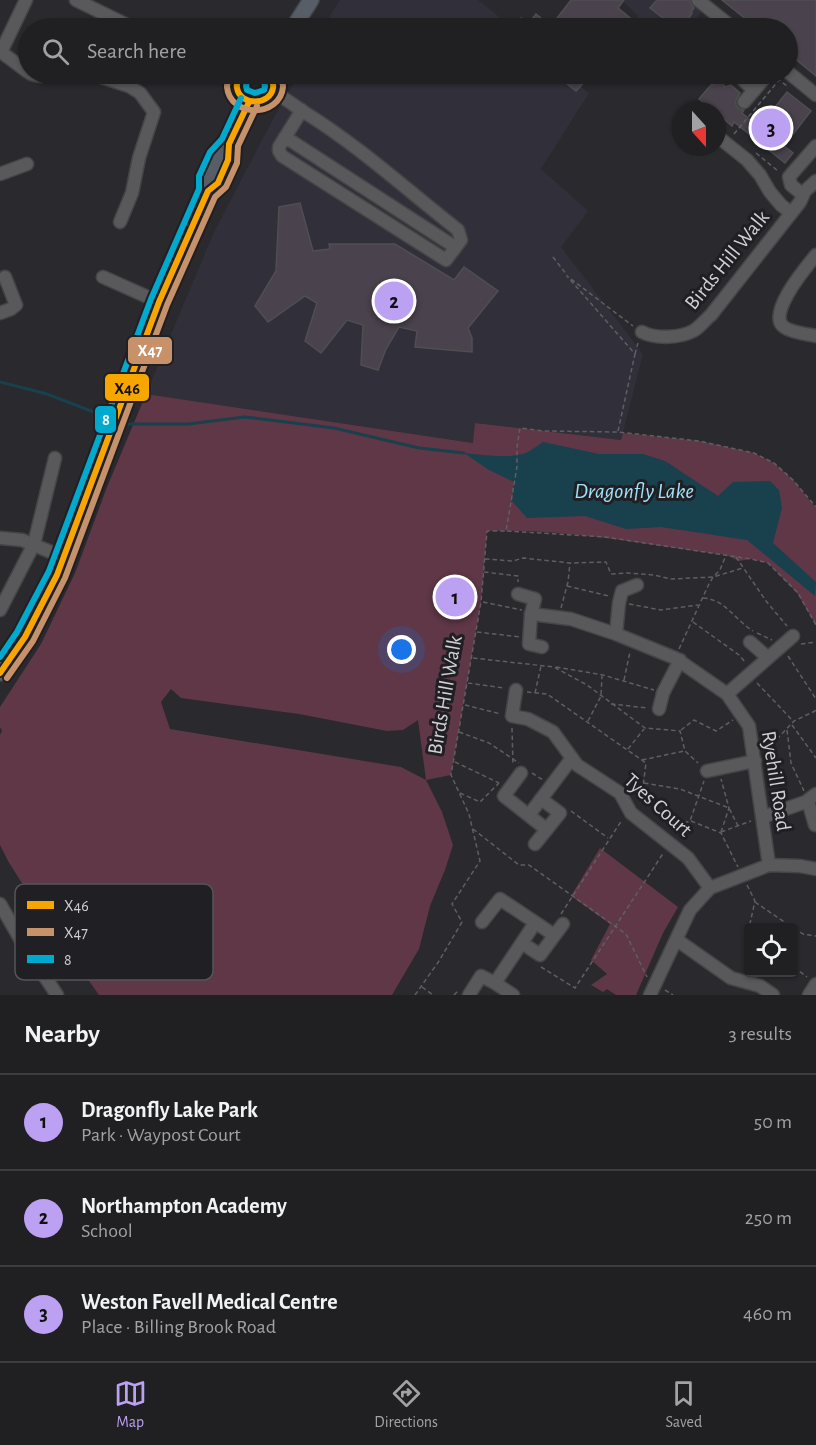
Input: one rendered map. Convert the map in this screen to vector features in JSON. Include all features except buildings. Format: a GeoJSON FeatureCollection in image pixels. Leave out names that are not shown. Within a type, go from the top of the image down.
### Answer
{"type":"FeatureCollection","features":[{"type":"Feature","properties":{"kind":"main road"},"geometry":{"type":"LineString","coordinates":[[299,18],[311,0]]}},
{"type":"Feature","properties":{"kind":"main road"},"geometry":{"type":"LineString","coordinates":[[236,84],[238,93],[243,98],[255,103],[265,100],[273,92],[274,84]]}},
{"type":"Feature","properties":{"kind":"main road"},"geometry":{"type":"LineString","coordinates":[[0,673],[25,636],[57,575],[159,302],[208,191],[208,179],[218,155],[229,144],[249,102]]}},
{"type":"Feature","properties":{"kind":"street"},"geometry":{"type":"LineString","coordinates":[[18,64],[1,52],[26,0]]}},
{"type":"Feature","properties":{"kind":"street"},"geometry":{"type":"LineString","coordinates":[[76,0],[113,18]]}},
{"type":"Feature","properties":{"kind":"street"},"geometry":{"type":"LineString","coordinates":[[698,0],[720,18]]}},
{"type":"Feature","properties":{"kind":"street"},"geometry":{"type":"LineString","coordinates":[[798,80],[816,95]]}},
{"type":"Feature","properties":{"kind":"street"},"geometry":{"type":"LineString","coordinates":[[120,222],[132,193],[139,158],[154,112],[140,93],[123,84]]}},
{"type":"Feature","properties":{"kind":"street"},"geometry":{"type":"LineString","coordinates":[[747,84],[754,90]]}},
{"type":"Feature","properties":{"kind":"street"},"geometry":{"type":"LineString","coordinates":[[744,102],[759,84]]}},
{"type":"Feature","properties":{"kind":"street"},"geometry":{"type":"LineString","coordinates":[[273,92],[283,96],[329,127],[458,230],[461,240],[446,260],[282,156],[279,147],[302,110]]}},
{"type":"Feature","properties":{"kind":"street"},"geometry":{"type":"LineString","coordinates":[[726,143],[747,160],[760,175],[770,192],[791,213]]}},
{"type":"Feature","properties":{"kind":"street"},"geometry":{"type":"LineString","coordinates":[[802,194],[791,185],[789,177],[816,146]]}},
{"type":"Feature","properties":{"kind":"street"},"geometry":{"type":"LineString","coordinates":[[0,174],[27,164]]}},
{"type":"Feature","properties":{"kind":"street","name":"Birds Hill Walk"},"geometry":{"type":"LineString","coordinates":[[642,332],[648,335],[672,337],[693,331],[711,315],[791,213],[802,194],[816,181]]}},
{"type":"Feature","properties":{"kind":"street"},"geometry":{"type":"LineString","coordinates":[[816,255],[789,290],[780,322],[783,327],[790,330],[816,336]]}},
{"type":"Feature","properties":{"kind":"street"},"geometry":{"type":"LineString","coordinates":[[0,313],[16,305],[5,277]]}},
{"type":"Feature","properties":{"kind":"street"},"geometry":{"type":"LineString","coordinates":[[103,277],[159,302]]}},
{"type":"Feature","properties":{"kind":"street"},"geometry":{"type":"LineString","coordinates":[[0,610],[34,544],[55,458]]}},
{"type":"Feature","properties":{"kind":"street"},"geometry":{"type":"LineString","coordinates":[[0,538],[22,540],[63,558]]}},
{"type":"Feature","properties":{"kind":"street"},"geometry":{"type":"LineString","coordinates":[[616,634],[622,591],[637,585]]}},
{"type":"Feature","properties":{"kind":"street"},"geometry":{"type":"LineString","coordinates":[[518,594],[535,599],[531,614],[529,644],[542,647]]}},
{"type":"Feature","properties":{"kind":"street","name":"Ryehill Road"},"geometry":{"type":"LineString","coordinates":[[531,614],[571,619],[616,634],[677,659],[726,694],[749,726],[769,865]]}},
{"type":"Feature","properties":{"kind":"street"},"geometry":{"type":"LineString","coordinates":[[726,694],[793,636]]}},
{"type":"Feature","properties":{"kind":"street"},"geometry":{"type":"LineString","coordinates":[[750,642],[767,657]]}},
{"type":"Feature","properties":{"kind":"street"},"geometry":{"type":"LineString","coordinates":[[659,709],[677,659]]}},
{"type":"Feature","properties":{"kind":"street"},"geometry":{"type":"LineString","coordinates":[[512,716],[516,690]]}},
{"type":"Feature","properties":{"kind":"street","name":"Tyes Court"},"geometry":{"type":"LineString","coordinates":[[512,716],[528,719],[554,732],[577,765],[620,793],[632,813],[688,858],[710,888]]}},
{"type":"Feature","properties":{"kind":"street"},"geometry":{"type":"LineString","coordinates":[[529,815],[572,758]]}},
{"type":"Feature","properties":{"kind":"street"},"geometry":{"type":"LineString","coordinates":[[713,770],[754,761]]}},
{"type":"Feature","properties":{"kind":"street"},"geometry":{"type":"LineString","coordinates":[[522,769],[504,796],[546,829]]}},
{"type":"Feature","properties":{"kind":"street"},"geometry":{"type":"LineString","coordinates":[[535,844],[560,813],[541,798]]}},
{"type":"Feature","properties":{"kind":"street"},"geometry":{"type":"LineString","coordinates":[[763,817],[811,798],[815,825]]}},
{"type":"Feature","properties":{"kind":"street"},"geometry":{"type":"LineString","coordinates":[[652,992],[690,910],[710,888],[769,865],[816,869]]}},
{"type":"Feature","properties":{"kind":"street"},"geometry":{"type":"LineString","coordinates":[[483,922],[500,899],[554,935]]}},
{"type":"Feature","properties":{"kind":"street"},"geometry":{"type":"LineString","coordinates":[[0,904],[15,929]]}},
{"type":"Feature","properties":{"kind":"street"},"geometry":{"type":"LineString","coordinates":[[495,983],[535,923]]}},
{"type":"Feature","properties":{"kind":"street"},"geometry":{"type":"LineString","coordinates":[[522,943],[540,955],[563,924]]}},
{"type":"Feature","properties":{"kind":"street"},"geometry":{"type":"LineString","coordinates":[[677,940],[731,978],[760,986],[773,995]]}},
{"type":"Feature","properties":{"kind":"street"},"geometry":{"type":"LineString","coordinates":[[461,994],[481,976],[513,995]]}},
{"type":"Feature","properties":{"kind":"street"},"geometry":{"type":"LineString","coordinates":[[47,980],[57,995]]}},
{"type":"Feature","properties":{"kind":"street"},"geometry":{"type":"LineString","coordinates":[[809,995],[812,981]]}},
{"type":"Feature","properties":{"kind":"path"},"geometry":{"type":"LineString","coordinates":[[733,135],[776,84]]}},
{"type":"Feature","properties":{"kind":"path"},"geometry":{"type":"LineString","coordinates":[[752,150],[789,179]]}},
{"type":"Feature","properties":{"kind":"path"},"geometry":{"type":"LineString","coordinates":[[553,257],[635,354],[618,432]]}},
{"type":"Feature","properties":{"kind":"path"},"geometry":{"type":"LineString","coordinates":[[567,276],[642,332]]}},
{"type":"Feature","properties":{"kind":"path"},"geometry":{"type":"LineString","coordinates":[[816,507],[793,480],[774,463],[754,453],[699,441],[618,432],[520,428],[517,467],[506,531],[605,537],[736,556],[768,563],[798,593],[816,625]]}},
{"type":"Feature","properties":{"kind":"path","name":"Birds Hill Walk"},"geometry":{"type":"LineString","coordinates":[[415,995],[462,922],[452,904],[480,861],[469,814],[451,775],[481,602],[487,531],[506,531]]}},
{"type":"Feature","properties":{"kind":"path"},"geometry":{"type":"LineString","coordinates":[[677,659],[699,605],[713,577],[720,570],[726,555]]}},
{"type":"Feature","properties":{"kind":"path"},"geometry":{"type":"LineString","coordinates":[[736,556],[793,636],[801,644],[816,642]]}},
{"type":"Feature","properties":{"kind":"path"},"geometry":{"type":"LineString","coordinates":[[485,559],[513,561],[523,558],[570,563],[606,562],[611,574],[645,574],[671,579],[713,577],[743,568]]}},
{"type":"Feature","properties":{"kind":"path"},"geometry":{"type":"LineString","coordinates":[[559,618],[570,563]]}},
{"type":"Feature","properties":{"kind":"path"},"geometry":{"type":"LineString","coordinates":[[483,572],[518,576],[518,594]]}},
{"type":"Feature","properties":{"kind":"path"},"geometry":{"type":"LineString","coordinates":[[566,586],[661,610],[699,605]]}},
{"type":"Feature","properties":{"kind":"path"},"geometry":{"type":"LineString","coordinates":[[481,602],[520,608],[531,614]]}},
{"type":"Feature","properties":{"kind":"path"},"geometry":{"type":"LineString","coordinates":[[692,621],[739,655],[750,673],[773,698],[816,758]]}},
{"type":"Feature","properties":{"kind":"path"},"geometry":{"type":"LineString","coordinates":[[476,632],[529,639]]}},
{"type":"Feature","properties":{"kind":"path"},"geometry":{"type":"LineString","coordinates":[[623,680],[633,641]]}},
{"type":"Feature","properties":{"kind":"path"},"geometry":{"type":"LineString","coordinates":[[535,693],[542,665]]}},
{"type":"Feature","properties":{"kind":"path"},"geometry":{"type":"LineString","coordinates":[[554,667],[603,675],[663,693]]}},
{"type":"Feature","properties":{"kind":"path"},"geometry":{"type":"LineString","coordinates":[[587,722],[602,696],[603,675]]}},
{"type":"Feature","properties":{"kind":"path"},"geometry":{"type":"LineString","coordinates":[[610,704],[659,709]]}},
{"type":"Feature","properties":{"kind":"path"},"geometry":{"type":"LineString","coordinates":[[464,705],[512,716],[512,758],[522,769]]}},
{"type":"Feature","properties":{"kind":"path"},"geometry":{"type":"LineString","coordinates":[[752,746],[778,738],[792,723],[815,712],[816,706]]}},
{"type":"Feature","properties":{"kind":"path"},"geometry":{"type":"LineString","coordinates":[[680,731],[694,720],[716,731],[741,715]]}},
{"type":"Feature","properties":{"kind":"path"},"geometry":{"type":"LineString","coordinates":[[627,750],[645,728]]}},
{"type":"Feature","properties":{"kind":"path"},"geometry":{"type":"LineString","coordinates":[[787,729],[791,763],[811,798]]}},
{"type":"Feature","properties":{"kind":"path"},"geometry":{"type":"LineString","coordinates":[[459,732],[489,744],[512,758],[522,769],[551,786]]}},
{"type":"Feature","properties":{"kind":"path"},"geometry":{"type":"LineString","coordinates":[[642,760],[685,751]]}},
{"type":"Feature","properties":{"kind":"path"},"geometry":{"type":"LineString","coordinates":[[454,761],[499,783],[480,802],[459,793]]}},
{"type":"Feature","properties":{"kind":"path"},"geometry":{"type":"LineString","coordinates":[[713,770],[738,825]]}},
{"type":"Feature","properties":{"kind":"path"},"geometry":{"type":"LineString","coordinates":[[644,783],[680,789],[729,808]]}},
{"type":"Feature","properties":{"kind":"path"},"geometry":{"type":"LineString","coordinates":[[729,808],[721,832],[742,876],[755,901],[787,923]]}},
{"type":"Feature","properties":{"kind":"path"},"geometry":{"type":"LineString","coordinates":[[571,810],[610,839]]}},
{"type":"Feature","properties":{"kind":"path"},"geometry":{"type":"LineString","coordinates":[[690,821],[721,832],[763,817]]}},
{"type":"Feature","properties":{"kind":"path"},"geometry":{"type":"LineString","coordinates":[[472,828],[519,865],[529,865],[626,934],[652,992]]}},
{"type":"Feature","properties":{"kind":"path"},"geometry":{"type":"LineString","coordinates":[[750,923],[755,901]]}},
{"type":"Feature","properties":{"kind":"path"},"geometry":{"type":"LineString","coordinates":[[798,931],[816,936]]}},
{"type":"Feature","properties":{"kind":"path"},"geometry":{"type":"LineString","coordinates":[[798,970],[812,981]]}},
{"type":"Feature","properties":{"kind":"path"},"geometry":{"type":"LineString","coordinates":[[421,987],[434,995]]}},
{"type":"Feature","properties":{"kind":"shaded area"},"geometry":{"type":"Polygon","coordinates":[[[340,0],[478,0],[500,18],[328,18],[340,0]]]}},
{"type":"Feature","properties":{"kind":"shaded area"},"geometry":{"type":"Polygon","coordinates":[[[625,0],[711,0],[696,18],[637,18],[638,16],[624,2],[625,0]]]}},
{"type":"Feature","properties":{"kind":"shaded area"},"geometry":{"type":"Polygon","coordinates":[[[293,84],[578,84],[589,93],[541,169],[588,211],[561,247],[643,354],[621,440],[476,423],[474,443],[146,394],[214,232],[293,84]]]}},
{"type":"Feature","properties":{"kind":"shaded area"},"geometry":{"type":"Polygon","coordinates":[[[146,394],[473,443],[475,423],[621,440],[623,433],[699,441],[754,453],[774,463],[793,480],[816,508],[816,625],[797,593],[768,563],[751,559],[739,561],[726,555],[607,538],[547,532],[487,531],[481,602],[451,775],[426,780],[442,812],[453,845],[430,906],[419,949],[392,995],[99,995],[88,980],[213,980],[213,884],[22,884],[0,845],[0,735],[2,731],[0,707],[41,644],[75,573],[107,487],[146,394]],[[171,689],[161,702],[170,729],[401,767],[426,780],[418,720],[403,730],[387,731],[299,714],[181,698],[171,689]]]}},
{"type":"Feature","properties":{"kind":"shaded area"},"geometry":{"type":"Polygon","coordinates":[[[600,848],[678,907],[663,933],[636,995],[616,995],[607,989],[603,992],[591,985],[607,974],[591,960],[610,924],[571,896],[600,848]]]}},
{"type":"Feature","properties":{"kind":"water","name":"Dragonfly Lake"},"geometry":{"type":"Polygon","coordinates":[[[543,442],[599,454],[643,454],[665,461],[718,496],[733,482],[770,481],[779,490],[782,508],[773,543],[816,582],[815,596],[747,540],[661,527],[626,529],[585,516],[527,518],[512,501],[514,482],[489,470],[464,453],[495,456],[519,455],[543,442]]]}},
{"type":"Feature","properties":{"kind":"waterway"},"geometry":{"type":"LineString","coordinates":[[0,382],[47,394],[109,418]]}},
{"type":"Feature","properties":{"kind":"waterway"},"geometry":{"type":"LineString","coordinates":[[118,421],[127,424],[188,424],[245,417],[334,428],[419,448],[464,453]]}},
{"type":"Feature","properties":{"kind":"transit line","name":"X47"},"geometry":{"type":"LineString","coordinates":[[228,84],[230,97],[237,104],[245,109],[255,110],[265,109],[273,104],[280,97],[282,84]]}},
{"type":"Feature","properties":{"kind":"transit line","name":"X46"},"geometry":{"type":"LineString","coordinates":[[237,84],[239,94],[255,102],[271,94],[273,84]]}},
{"type":"Feature","properties":{"kind":"transit line","name":"8"},"geometry":{"type":"LineString","coordinates":[[246,84],[247,90],[255,93],[264,90],[264,84]]}},
{"type":"Feature","properties":{"kind":"transit line","name":"8"},"geometry":{"type":"LineString","coordinates":[[0,657],[17,632],[49,571],[151,299],[199,189],[199,176],[210,152],[222,139],[241,98]]}},
{"type":"Feature","properties":{"kind":"transit line","name":"X46"},"geometry":{"type":"LineString","coordinates":[[0,673],[25,637],[57,575],[159,302],[208,191],[218,183],[228,160],[229,144],[249,102]]}},
{"type":"Feature","properties":{"kind":"transit line","name":"X47"},"geometry":{"type":"LineString","coordinates":[[7,678],[33,641],[65,578],[167,305],[215,197],[226,187],[237,163],[238,146],[257,106]]}},
{"type":"Feature","properties":{"kind":"place","name":"Weston Favell Medical Centre"},"geometry":{"type":"Point","coordinates":[771,128]}},
{"type":"Feature","properties":{"kind":"place","name":"Northampton Academy"},"geometry":{"type":"Point","coordinates":[394,301]}},
{"type":"Feature","properties":{"kind":"place","name":"Dragonfly Lake Park"},"geometry":{"type":"Point","coordinates":[455,597]}}]}
